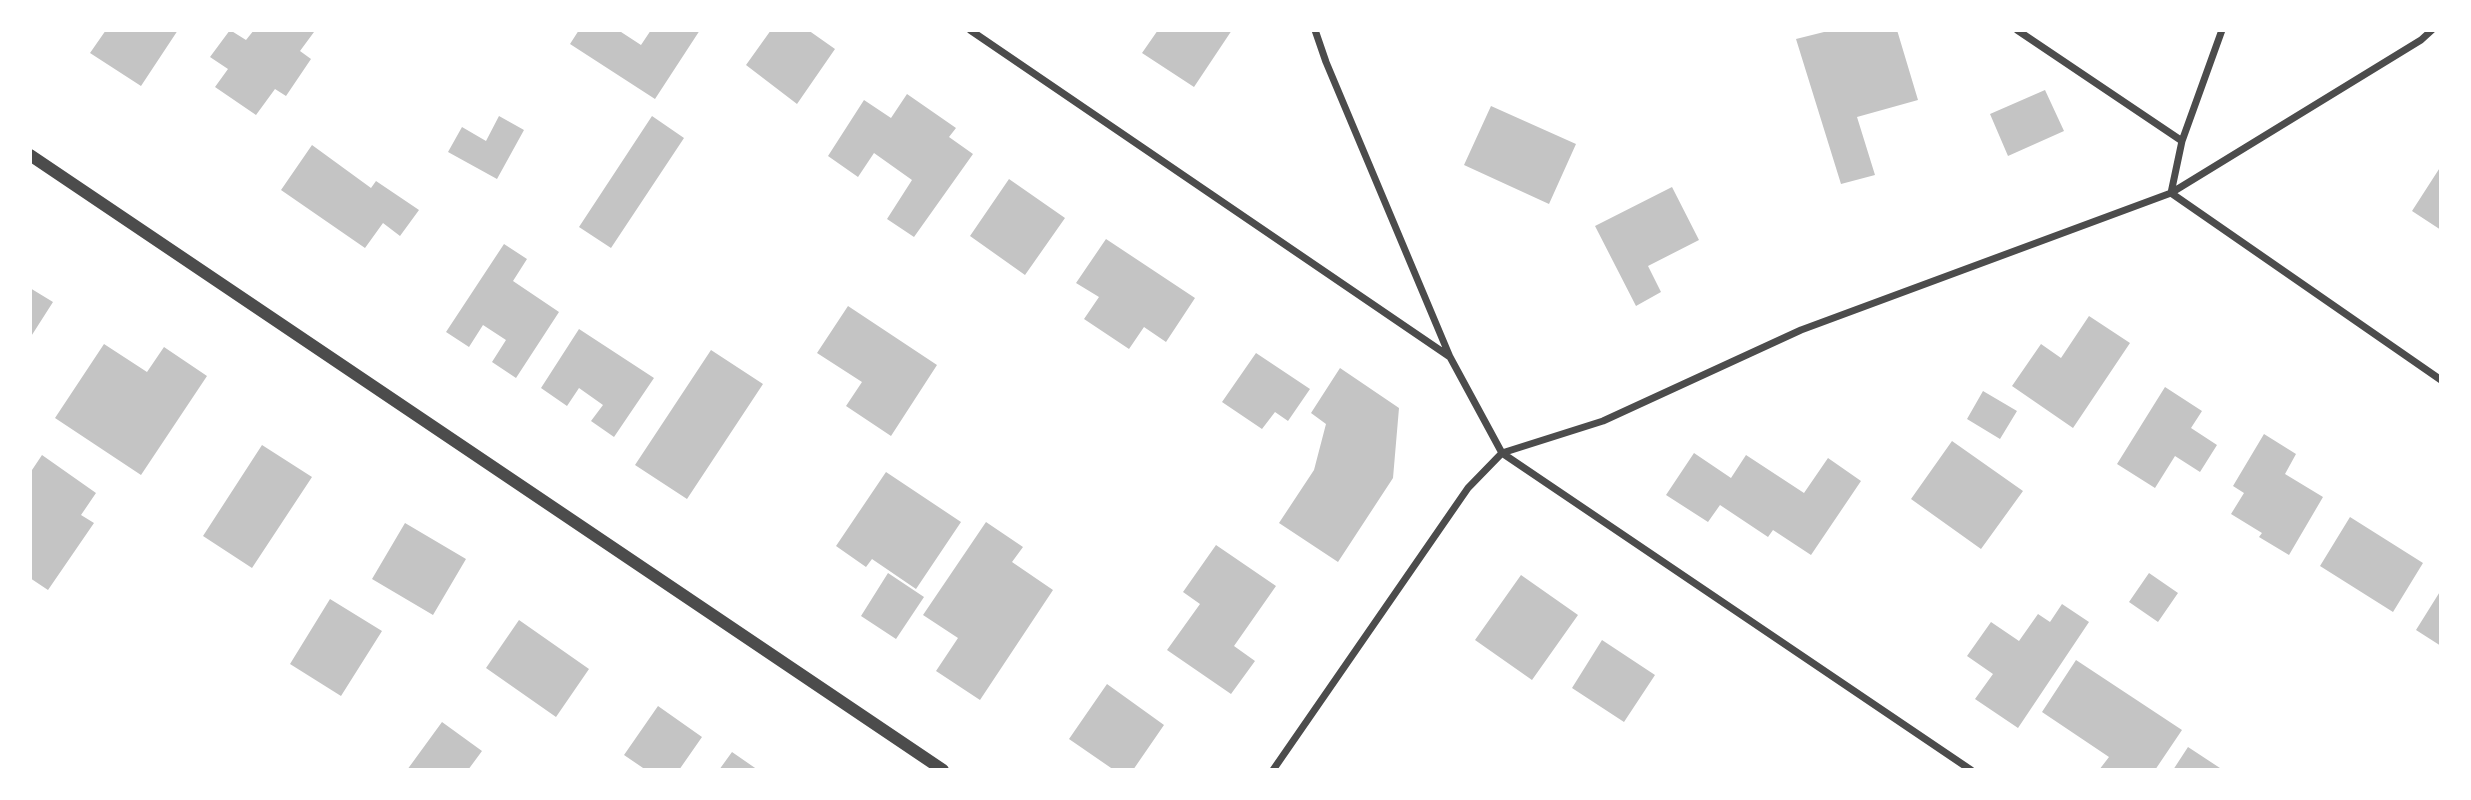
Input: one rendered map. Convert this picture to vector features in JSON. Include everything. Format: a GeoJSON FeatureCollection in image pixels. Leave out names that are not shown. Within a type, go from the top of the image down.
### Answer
{"type":"FeatureCollection","features":[{"type":"Feature","properties":{"kind":"street"},"geometry":{"type":"LineString","coordinates":[[970,30],[1450,357]]}},
{"type":"Feature","properties":{"kind":"street"},"geometry":{"type":"LineString","coordinates":[[1315,30],[1450,357],[1502,453],[1971,770]]}},
{"type":"Feature","properties":{"kind":"street"},"geometry":{"type":"LineString","coordinates":[[2017,30],[2182,141]]}},
{"type":"Feature","properties":{"kind":"street"},"geometry":{"type":"LineString","coordinates":[[2171,193],[2182,141],[2222,30]]}},
{"type":"Feature","properties":{"kind":"street"},"geometry":{"type":"LineString","coordinates":[[1273,770],[1468,488],[1502,453],[1603,421],[1801,330],[2171,193],[2388,61],[2432,30]]}},
{"type":"Feature","properties":{"kind":"street"},"geometry":{"type":"LineString","coordinates":[[30,155],[943,770]]}},
{"type":"Feature","properties":{"kind":"street"},"geometry":{"type":"LineString","coordinates":[[2171,193],[2441,380]]}},
{"type":"Feature","properties":{"kind":"building"},"geometry":{"type":"Polygon","coordinates":[[[106,30],[178,30],[141,86],[90,53],[106,30]]]}},
{"type":"Feature","properties":{"kind":"building"},"geometry":{"type":"Polygon","coordinates":[[[230,30],[246,40],[254,30],[314,32],[300,51],[311,59],[286,96],[275,89],[256,115],[215,87],[228,69],[210,57],[230,30]]]}},
{"type":"Feature","properties":{"kind":"building"},"geometry":{"type":"Polygon","coordinates":[[[579,30],[618,30],[641,45],[651,30],[700,30],[655,99],[570,44],[579,30]]]}},
{"type":"Feature","properties":{"kind":"building"},"geometry":{"type":"Polygon","coordinates":[[[771,30],[808,30],[835,49],[797,104],[746,65],[771,30]]]}},
{"type":"Feature","properties":{"kind":"building"},"geometry":{"type":"Polygon","coordinates":[[[1158,30],[1232,30],[1194,87],[1142,53],[1158,30]]]}},
{"type":"Feature","properties":{"kind":"building"},"geometry":{"type":"Polygon","coordinates":[[[1832,30],[1897,30],[1918,100],[1857,117],[1875,175],[1841,184],[1796,39],[1832,30]]]}},
{"type":"Feature","properties":{"kind":"building"},"geometry":{"type":"Polygon","coordinates":[[[2045,90],[2064,131],[2008,156],[1990,114],[2045,90]]]}},
{"type":"Feature","properties":{"kind":"building"},"geometry":{"type":"Polygon","coordinates":[[[907,94],[956,128],[949,137],[973,154],[914,237],[887,219],[912,180],[874,153],[858,177],[828,156],[864,100],[891,118],[907,94]]]}},
{"type":"Feature","properties":{"kind":"building"},"geometry":{"type":"Polygon","coordinates":[[[1491,106],[1576,144],[1549,204],[1464,165],[1491,106]]]}},
{"type":"Feature","properties":{"kind":"building"},"geometry":{"type":"Polygon","coordinates":[[[499,116],[524,130],[497,179],[448,152],[462,127],[486,141],[499,116]]]}},
{"type":"Feature","properties":{"kind":"building"},"geometry":{"type":"Polygon","coordinates":[[[652,116],[684,138],[611,248],[579,227],[652,116]]]}},
{"type":"Feature","properties":{"kind":"building"},"geometry":{"type":"Polygon","coordinates":[[[312,145],[371,188],[376,181],[419,210],[400,236],[383,223],[365,248],[281,190],[312,145]]]}},
{"type":"Feature","properties":{"kind":"building"},"geometry":{"type":"Polygon","coordinates":[[[2441,166],[2441,230],[2412,211],[2441,166]]]}},
{"type":"Feature","properties":{"kind":"building"},"geometry":{"type":"Polygon","coordinates":[[[1009,179],[1065,218],[1025,275],[970,236],[1009,179]]]}},
{"type":"Feature","properties":{"kind":"building"},"geometry":{"type":"Polygon","coordinates":[[[1672,187],[1699,240],[1648,266],[1661,292],[1636,306],[1595,226],[1672,187]]]}},
{"type":"Feature","properties":{"kind":"building"},"geometry":{"type":"Polygon","coordinates":[[[1106,239],[1195,298],[1166,342],[1144,327],[1129,349],[1084,319],[1099,297],[1076,283],[1106,239]]]}},
{"type":"Feature","properties":{"kind":"building"},"geometry":{"type":"Polygon","coordinates":[[[504,244],[527,259],[513,281],[559,312],[516,378],[492,362],[506,340],[483,325],[469,347],[446,332],[504,244]]]}},
{"type":"Feature","properties":{"kind":"building"},"geometry":{"type":"Polygon","coordinates":[[[30,288],[53,302],[30,338],[30,288]]]}},
{"type":"Feature","properties":{"kind":"building"},"geometry":{"type":"Polygon","coordinates":[[[848,306],[937,365],[891,436],[846,406],[862,382],[817,353],[848,306]]]}},
{"type":"Feature","properties":{"kind":"building"},"geometry":{"type":"Polygon","coordinates":[[[2089,316],[2130,343],[2073,428],[2012,386],[2041,344],[2061,358],[2089,316]]]}},
{"type":"Feature","properties":{"kind":"building"},"geometry":{"type":"Polygon","coordinates":[[[579,329],[654,378],[614,437],[591,421],[603,405],[579,388],[567,406],[541,388],[579,329]]]}},
{"type":"Feature","properties":{"kind":"building"},"geometry":{"type":"Polygon","coordinates":[[[104,344],[147,372],[164,347],[207,376],[141,475],[55,418],[104,344]]]}},
{"type":"Feature","properties":{"kind":"building"},"geometry":{"type":"Polygon","coordinates":[[[711,350],[763,384],[687,499],[635,465],[711,350]]]}},
{"type":"Feature","properties":{"kind":"building"},"geometry":{"type":"Polygon","coordinates":[[[1256,353],[1310,389],[1288,421],[1275,412],[1262,429],[1222,402],[1256,353]]]}},
{"type":"Feature","properties":{"kind":"building"},"geometry":{"type":"Polygon","coordinates":[[[1340,368],[1399,408],[1393,478],[1338,562],[1279,523],[1314,470],[1326,424],[1311,413],[1340,368]]]}},
{"type":"Feature","properties":{"kind":"building"},"geometry":{"type":"Polygon","coordinates":[[[2165,387],[2202,411],[2191,428],[2217,445],[2200,472],[2175,456],[2155,488],[2117,464],[2165,387]]]}},
{"type":"Feature","properties":{"kind":"building"},"geometry":{"type":"Polygon","coordinates":[[[1983,391],[2017,411],[2000,439],[1967,419],[1983,391]]]}},
{"type":"Feature","properties":{"kind":"building"},"geometry":{"type":"Polygon","coordinates":[[[2264,434],[2296,454],[2285,474],[2323,497],[2289,555],[2259,537],[2262,533],[2231,514],[2244,493],[2233,486],[2264,434]]]}},
{"type":"Feature","properties":{"kind":"building"},"geometry":{"type":"Polygon","coordinates":[[[1952,441],[2023,491],[1981,549],[1911,499],[1952,441]]]}},
{"type":"Feature","properties":{"kind":"building"},"geometry":{"type":"Polygon","coordinates":[[[262,445],[312,477],[252,568],[203,536],[262,445]]]}},
{"type":"Feature","properties":{"kind":"building"},"geometry":{"type":"Polygon","coordinates":[[[1694,453],[1731,478],[1746,455],[1804,493],[1828,458],[1861,481],[1811,555],[1773,530],[1768,537],[1720,505],[1708,522],[1666,495],[1694,453]]]}},
{"type":"Feature","properties":{"kind":"building"},"geometry":{"type":"Polygon","coordinates":[[[42,455],[96,493],[81,515],[94,523],[48,590],[30,578],[30,473],[42,455]]]}},
{"type":"Feature","properties":{"kind":"building"},"geometry":{"type":"Polygon","coordinates":[[[886,472],[961,522],[916,589],[872,559],[866,567],[836,546],[886,472]]]}},
{"type":"Feature","properties":{"kind":"building"},"geometry":{"type":"Polygon","coordinates":[[[2350,517],[2423,563],[2393,612],[2320,566],[2350,517]]]}},
{"type":"Feature","properties":{"kind":"building"},"geometry":{"type":"Polygon","coordinates":[[[986,522],[1023,547],[1012,562],[1053,590],[980,700],[936,671],[958,638],[923,615],[986,522]]]}},
{"type":"Feature","properties":{"kind":"building"},"geometry":{"type":"Polygon","coordinates":[[[405,523],[466,559],[433,615],[372,579],[405,523]]]}},
{"type":"Feature","properties":{"kind":"building"},"geometry":{"type":"Polygon","coordinates":[[[1216,545],[1276,586],[1234,646],[1255,661],[1231,694],[1167,650],[1200,604],[1183,592],[1216,545]]]}},
{"type":"Feature","properties":{"kind":"building"},"geometry":{"type":"Polygon","coordinates":[[[888,573],[924,597],[896,639],[861,616],[888,573]]]}},
{"type":"Feature","properties":{"kind":"building"},"geometry":{"type":"Polygon","coordinates":[[[2149,573],[2178,593],[2158,622],[2129,602],[2149,573]]]}},
{"type":"Feature","properties":{"kind":"building"},"geometry":{"type":"Polygon","coordinates":[[[1521,575],[1578,615],[1532,680],[1475,640],[1521,575]]]}},
{"type":"Feature","properties":{"kind":"building"},"geometry":{"type":"Polygon","coordinates":[[[2441,590],[2441,646],[2416,630],[2441,590]]]}},
{"type":"Feature","properties":{"kind":"building"},"geometry":{"type":"Polygon","coordinates":[[[330,599],[382,631],[341,696],[290,664],[330,599]]]}},
{"type":"Feature","properties":{"kind":"building"},"geometry":{"type":"Polygon","coordinates":[[[2062,604],[2089,622],[2018,728],[1975,699],[1993,674],[1967,656],[1991,622],[2019,641],[2038,614],[2050,622],[2062,604]]]}},
{"type":"Feature","properties":{"kind":"building"},"geometry":{"type":"Polygon","coordinates":[[[519,620],[589,669],[556,717],[486,668],[519,620]]]}},
{"type":"Feature","properties":{"kind":"building"},"geometry":{"type":"Polygon","coordinates":[[[1602,640],[1655,675],[1624,722],[1572,688],[1602,640]]]}},
{"type":"Feature","properties":{"kind":"building"},"geometry":{"type":"Polygon","coordinates":[[[2076,660],[2182,730],[2155,770],[2099,770],[2109,757],[2042,712],[2076,660]]]}},
{"type":"Feature","properties":{"kind":"building"},"geometry":{"type":"Polygon","coordinates":[[[1107,684],[1164,725],[1133,770],[1114,770],[1069,739],[1107,684]]]}},
{"type":"Feature","properties":{"kind":"building"},"geometry":{"type":"Polygon","coordinates":[[[658,706],[702,737],[679,770],[646,770],[624,755],[658,706]]]}},
{"type":"Feature","properties":{"kind":"building"},"geometry":{"type":"Polygon","coordinates":[[[442,722],[482,751],[468,770],[407,770],[442,722]]]}},
{"type":"Feature","properties":{"kind":"building"},"geometry":{"type":"Polygon","coordinates":[[[2188,747],[2223,770],[2173,770],[2188,747]]]}},
{"type":"Feature","properties":{"kind":"building"},"geometry":{"type":"Polygon","coordinates":[[[732,752],[758,770],[719,770],[732,752]]]}}]}
